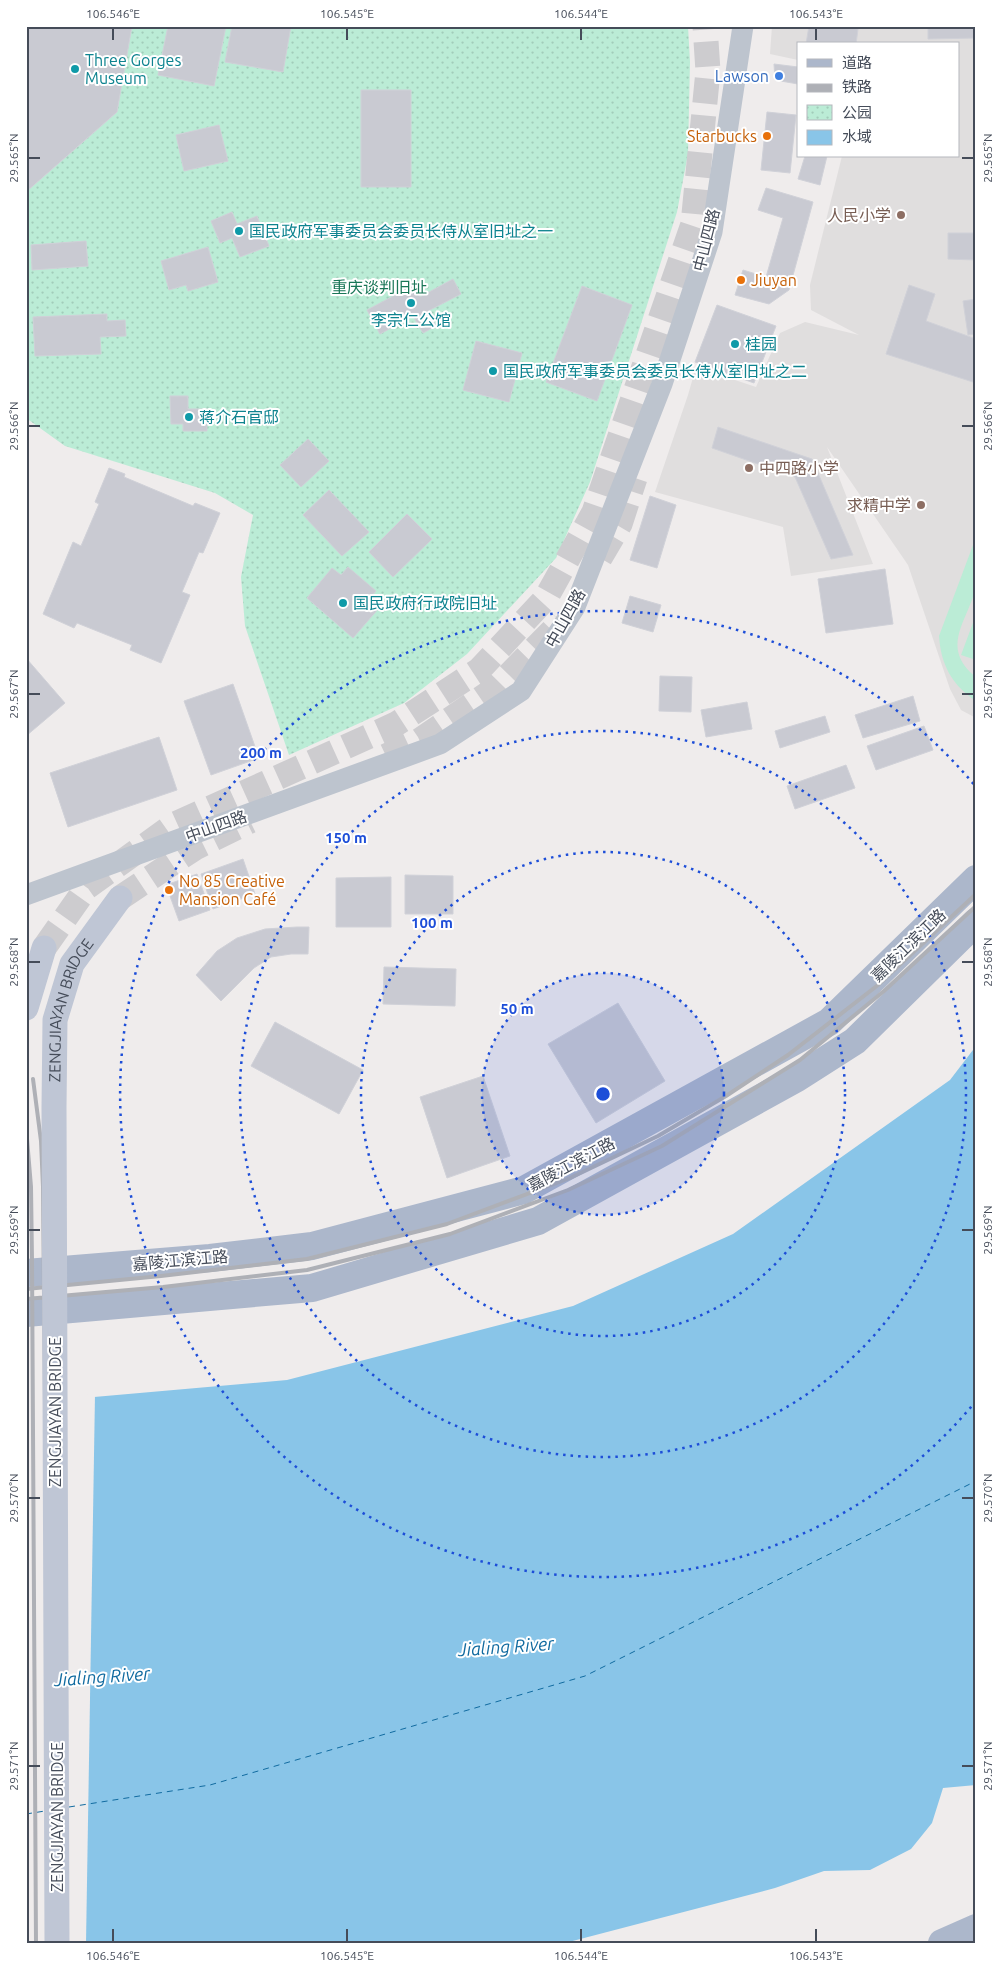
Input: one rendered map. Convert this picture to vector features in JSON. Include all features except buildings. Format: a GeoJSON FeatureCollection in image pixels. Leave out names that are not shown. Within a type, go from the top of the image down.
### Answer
{"type":"FeatureCollection","features":[{"type":"Feature","properties":{"kind":"main road","name":"嘉陵江滨江路"},"geometry":{"type":"LineString","coordinates":[[26,1273],[210,1258],[312,1246],[524,1190],[829,1022],[976,879]]}},
{"type":"Feature","properties":{"kind":"main road","name":"ZENGJIAYAN BRIDGE"},"geometry":{"type":"LineString","coordinates":[[58,1943],[55,1020],[72,964],[120,898]]}},
{"type":"Feature","properties":{"kind":"main road","name":"嘉陵江滨江路"},"geometry":{"type":"LineString","coordinates":[[26,1313],[312,1288],[538,1222],[797,1078],[855,1041],[976,922]]}},
{"type":"Feature","properties":{"kind":"main road"},"geometry":{"type":"LineString","coordinates":[[26,1008],[44,948]]}},
{"type":"Feature","properties":{"kind":"main road"},"geometry":{"type":"LineString","coordinates":[[942,1943],[976,1928]]}},
{"type":"Feature","properties":{"kind":"street","name":"中山四路"},"geometry":{"type":"LineString","coordinates":[[26,894],[440,744],[521,690],[575,607],[662,384],[712,232],[743,26]]}},
{"type":"Feature","properties":{"kind":"shaded area"},"geometry":{"type":"Polygon","coordinates":[[[772,26],[976,26],[976,718],[961,710],[950,689],[908,565],[827,447],[873,564],[791,576],[783,527],[655,492],[696,367],[756,387],[780,333],[805,322],[859,335],[811,310],[810,285],[842,158],[960,158],[960,42],[797,42],[797,60],[770,54],[772,26]]]}},
{"type":"Feature","properties":{"kind":"green space","name":"重庆谈判旧址"},"geometry":{"type":"Polygon","coordinates":[[[132,26],[688,26],[690,62],[688,154],[677,212],[590,482],[556,558],[467,654],[404,703],[289,755],[245,626],[241,577],[253,515],[215,493],[65,446],[26,418],[26,192],[117,112],[132,26]]]}},
{"type":"Feature","properties":{"kind":"green space"},"geometry":{"type":"Polygon","coordinates":[[[976,537],[976,587],[959,634],[958,644],[959,655],[965,666],[976,677],[976,701],[960,688],[949,673],[942,656],[939,636],[976,537]]]}},
{"type":"Feature","properties":{"kind":"green space"},"geometry":{"type":"Polygon","coordinates":[[[974,620],[976,621],[976,660],[961,655],[974,620]]]}},
{"type":"Feature","properties":{"kind":"water","name":"Jialing River"},"geometry":{"type":"Polygon","coordinates":[[[976,1046],[976,1785],[943,1788],[932,1823],[911,1849],[870,1870],[824,1871],[775,1888],[565,1943],[26,1943],[26,1403],[287,1380],[573,1306],[733,1234],[950,1080],[976,1046]]]}},
{"type":"Feature","properties":{"kind":"pier"},"geometry":{"type":"Polygon","coordinates":[[[95,1394],[86,1943],[26,1943],[26,1400],[95,1394]]]}},
{"type":"Feature","properties":{"kind":"ferry route"},"geometry":{"type":"LineString","coordinates":[[69,1807],[210,1785],[585,1676],[976,1481]]}},
{"type":"Feature","properties":{"kind":"ferry route"},"geometry":{"type":"LineString","coordinates":[[26,1814],[45,1811]]}},
{"type":"Feature","properties":{"kind":"tunnel"},"geometry":{"type":"LineString","coordinates":[[44,948],[87,887],[175,824],[396,724],[479,670],[546,598],[594,512],[693,224],[708,71],[705,26]]}},
{"type":"Feature","properties":{"kind":"tunnel"},"geometry":{"type":"LineString","coordinates":[[600,558],[620,524],[635,478]]}},
{"type":"Feature","properties":{"kind":"tunnel"},"geometry":{"type":"LineString","coordinates":[[386,756],[420,740],[496,688],[561,622]]}},
{"type":"Feature","properties":{"kind":"tunnel"},"geometry":{"type":"LineString","coordinates":[[120,898],[195,848],[250,821]]}},
{"type":"Feature","properties":{"kind":"railway"},"geometry":{"type":"LineString","coordinates":[[26,1289],[307,1259],[447,1224],[570,1178],[658,1136],[726,1096],[788,1055],[878,985],[976,894]]}},
{"type":"Feature","properties":{"kind":"railway"},"geometry":{"type":"LineString","coordinates":[[26,1299],[163,1287],[307,1270],[450,1234],[568,1190],[662,1146],[800,1060],[884,991],[976,906]]}},
{"type":"Feature","properties":{"kind":"railway"},"geometry":{"type":"LineString","coordinates":[[33,1079],[41,1141],[43,1187],[50,1943]]}},
{"type":"Feature","properties":{"kind":"railway"},"geometry":{"type":"LineString","coordinates":[[26,1127],[31,1187],[32,1261],[36,1943]]}},
{"type":"Feature","properties":{"kind":"place","name":"Three Gorges Museum"},"geometry":{"type":"Point","coordinates":[75,69]}},
{"type":"Feature","properties":{"kind":"place","name":"Lawson"},"geometry":{"type":"Point","coordinates":[779,76]}},
{"type":"Feature","properties":{"kind":"place","name":"Starbucks"},"geometry":{"type":"Point","coordinates":[767,136]}},
{"type":"Feature","properties":{"kind":"place","name":"人民小学"},"geometry":{"type":"Point","coordinates":[901,215]}},
{"type":"Feature","properties":{"kind":"place","name":"国民政府军事委员会委员长侍从室旧址之一"},"geometry":{"type":"Point","coordinates":[239,231]}},
{"type":"Feature","properties":{"kind":"place","name":"Jiuyan"},"geometry":{"type":"Point","coordinates":[741,280]}},
{"type":"Feature","properties":{"kind":"place","name":"李宗仁公馆"},"geometry":{"type":"Point","coordinates":[411,303]}},
{"type":"Feature","properties":{"kind":"place","name":"桂园"},"geometry":{"type":"Point","coordinates":[735,344]}},
{"type":"Feature","properties":{"kind":"place","name":"国民政府军事委员会委员长侍从室旧址之二"},"geometry":{"type":"Point","coordinates":[493,371]}},
{"type":"Feature","properties":{"kind":"place","name":"蒋介石官邸"},"geometry":{"type":"Point","coordinates":[189,417]}},
{"type":"Feature","properties":{"kind":"place","name":"中四路小学"},"geometry":{"type":"Point","coordinates":[749,468]}},
{"type":"Feature","properties":{"kind":"place","name":"求精中学"},"geometry":{"type":"Point","coordinates":[921,505]}},
{"type":"Feature","properties":{"kind":"place","name":"国民政府行政院旧址"},"geometry":{"type":"Point","coordinates":[343,603]}},
{"type":"Feature","properties":{"kind":"place","name":"No 85 Creative Mansion Café"},"geometry":{"type":"Point","coordinates":[169,890]}}]}
